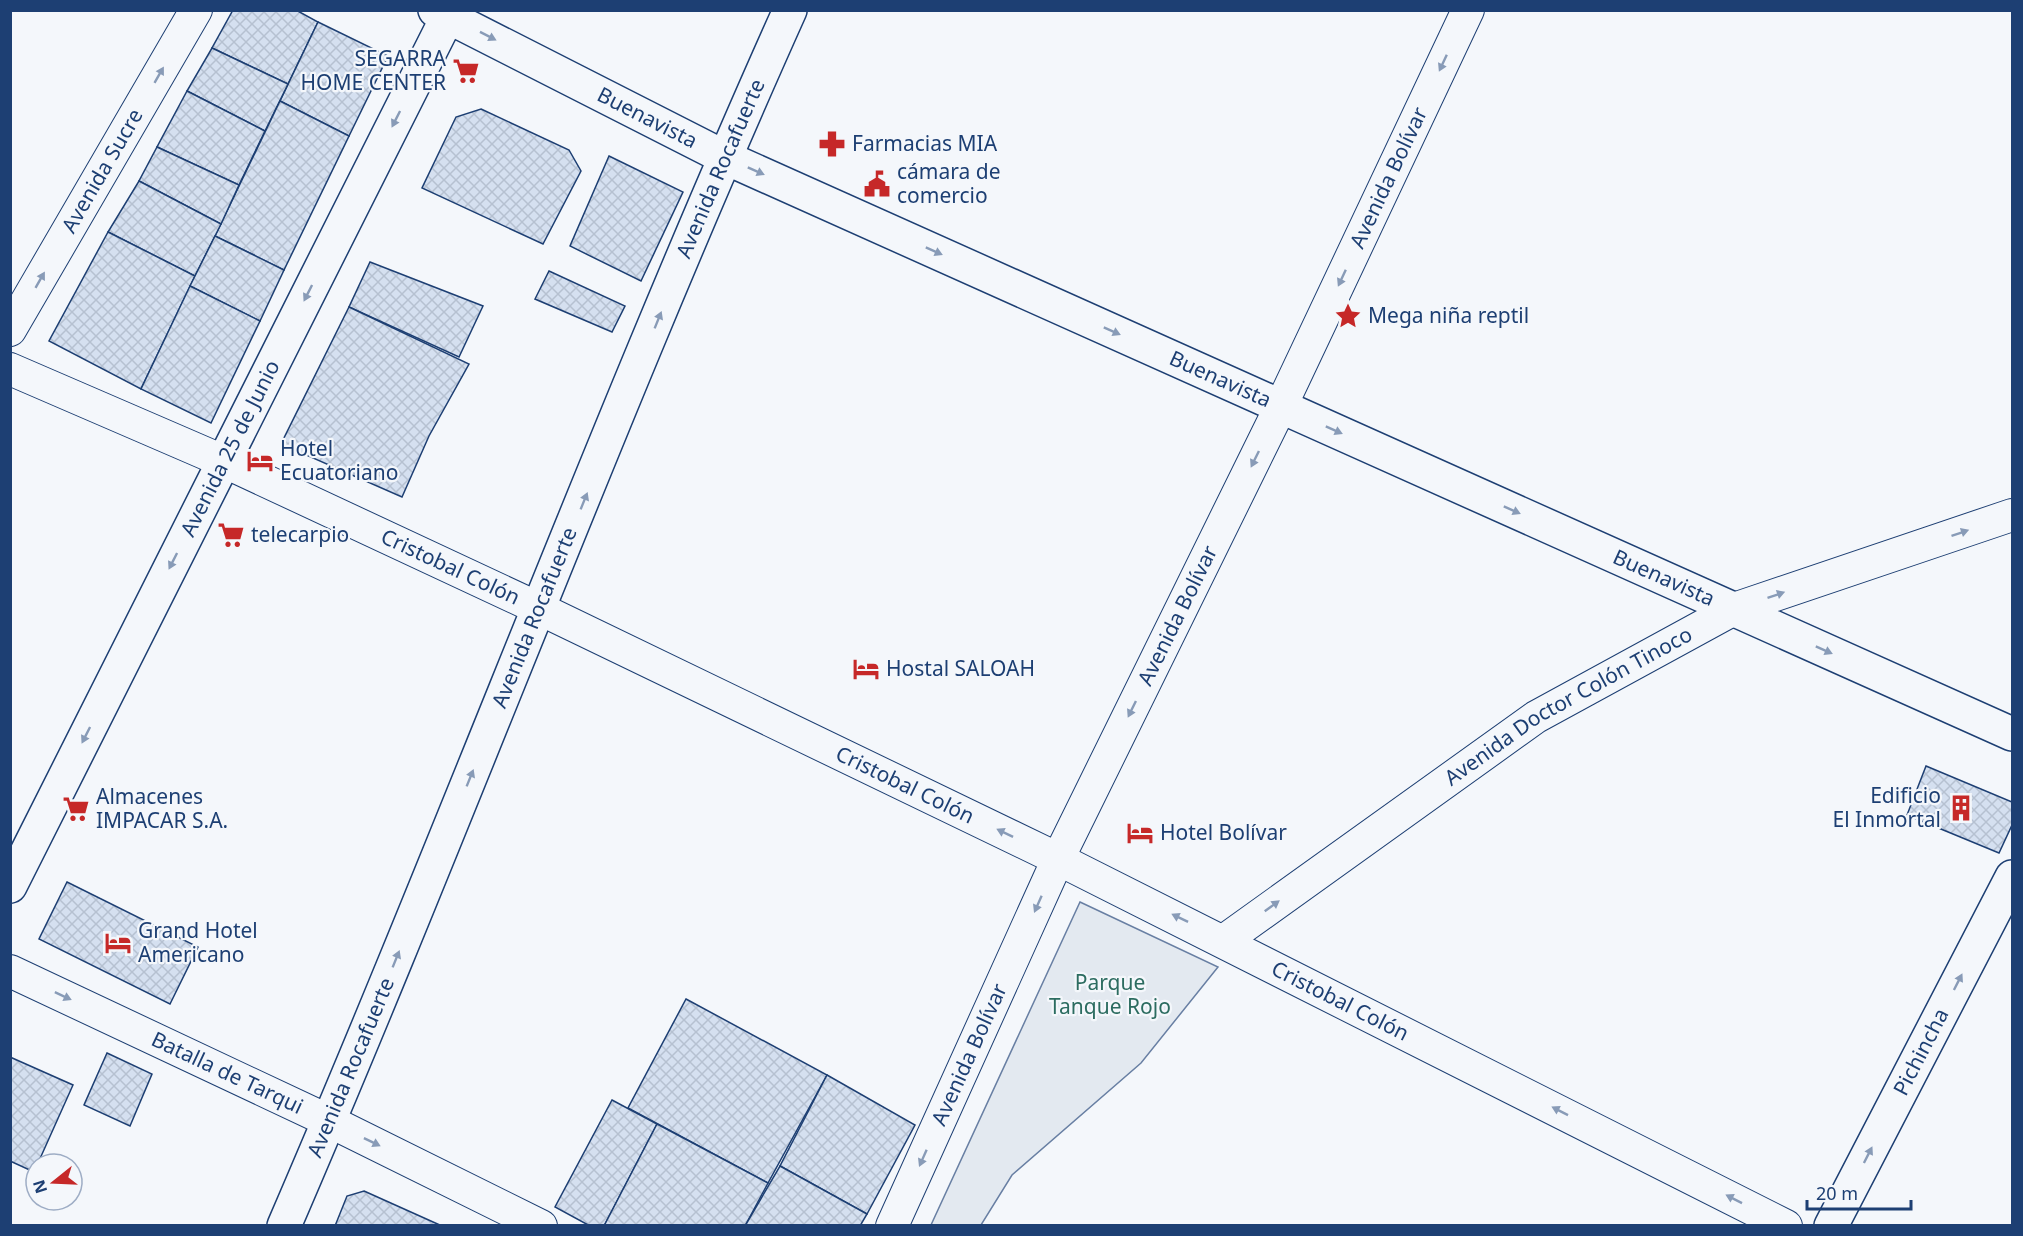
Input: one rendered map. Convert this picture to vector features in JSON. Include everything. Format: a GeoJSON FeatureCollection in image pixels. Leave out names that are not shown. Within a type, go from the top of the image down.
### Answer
{"type":"FeatureCollection","features":[{"type":"Feature","properties":{"kind":"main road","name":"Avenida Rocafuerte"},"geometry":{"type":"LineString","coordinates":[[284,1226],[540,609],[724,157],[790,10]]}},
{"type":"Feature","properties":{"kind":"main road","name":"Buenavista"},"geometry":{"type":"LineString","coordinates":[[445,12],[724,157],[2013,734]]}},
{"type":"Feature","properties":{"kind":"main road","name":"Avenida 25 de Junio"},"geometry":{"type":"LineString","coordinates":[[10,886],[445,12]]}},
{"type":"Feature","properties":{"kind":"main road","name":"Pichincha"},"geometry":{"type":"LineString","coordinates":[[1831,1226],[2013,877]]}},
{"type":"Feature","properties":{"kind":"street","name":"Avenida Sucre"},"geometry":{"type":"LineString","coordinates":[[10,330],[196,10]]}},
{"type":"Feature","properties":{"kind":"street","name":"Avenida Bolívar"},"geometry":{"type":"LineString","coordinates":[[892,1226],[1058,858],[1281,406],[1468,10]]}},
{"type":"Feature","properties":{"kind":"street","name":"Cristobal Colón"},"geometry":{"type":"LineString","coordinates":[[10,369],[223,461],[540,609],[1058,858],[1225,940],[1786,1226]]}},
{"type":"Feature","properties":{"kind":"street","name":"Avenida Doctor Colón Tinoco"},"geometry":{"type":"LineString","coordinates":[[1225,940],[1536,717],[1734,609],[2013,515]]}},
{"type":"Feature","properties":{"kind":"street","name":"Batalla de Tarqui"},"geometry":{"type":"LineString","coordinates":[[10,971],[329,1121],[541,1226]]}},
{"type":"Feature","properties":{"kind":"green space","name":"Parque Tanque Rojo"},"geometry":{"type":"Polygon","coordinates":[[[1080,902],[1218,967],[1141,1063],[1012,1175],[981,1225],[931,1225],[1080,902]]]}},
{"type":"Feature","properties":{"kind":"building"},"geometry":{"type":"Polygon","coordinates":[[[233,10],[296,10],[318,22],[288,84],[212,48],[233,10]]]}},
{"type":"Feature","properties":{"kind":"building"},"geometry":{"type":"Polygon","coordinates":[[[318,22],[388,56],[349,136],[280,101],[318,22]]]}},
{"type":"Feature","properties":{"kind":"building"},"geometry":{"type":"Polygon","coordinates":[[[212,48],[288,84],[265,131],[187,91],[212,48]]]}},
{"type":"Feature","properties":{"kind":"building"},"geometry":{"type":"Polygon","coordinates":[[[187,91],[265,131],[239,185],[157,147],[187,91]]]}},
{"type":"Feature","properties":{"kind":"building"},"geometry":{"type":"Polygon","coordinates":[[[280,101],[349,136],[284,270],[215,236],[280,101]]]}},
{"type":"Feature","properties":{"kind":"building"},"geometry":{"type":"Polygon","coordinates":[[[481,109],[569,150],[581,171],[543,244],[422,188],[456,117],[481,109]]]}},
{"type":"Feature","properties":{"kind":"building"},"geometry":{"type":"Polygon","coordinates":[[[157,147],[239,185],[221,224],[139,181],[157,147]]]}},
{"type":"Feature","properties":{"kind":"building"},"geometry":{"type":"Polygon","coordinates":[[[609,156],[683,192],[641,281],[570,246],[609,156]]]}},
{"type":"Feature","properties":{"kind":"building"},"geometry":{"type":"Polygon","coordinates":[[[139,181],[221,224],[195,276],[108,232],[139,181]]]}},
{"type":"Feature","properties":{"kind":"building"},"geometry":{"type":"Polygon","coordinates":[[[108,232],[195,276],[141,389],[49,341],[108,232]]]}},
{"type":"Feature","properties":{"kind":"building"},"geometry":{"type":"Polygon","coordinates":[[[215,236],[284,270],[260,321],[190,286],[215,236]]]}},
{"type":"Feature","properties":{"kind":"building"},"geometry":{"type":"Polygon","coordinates":[[[370,262],[483,306],[459,357],[349,307],[370,262]]]}},
{"type":"Feature","properties":{"kind":"building"},"geometry":{"type":"Polygon","coordinates":[[[549,271],[625,306],[612,332],[535,299],[549,271]]]}},
{"type":"Feature","properties":{"kind":"building"},"geometry":{"type":"Polygon","coordinates":[[[190,286],[260,321],[211,423],[141,389],[190,286]]]}},
{"type":"Feature","properties":{"kind":"building"},"geometry":{"type":"Polygon","coordinates":[[[349,307],[469,364],[429,436],[402,497],[281,444],[349,307]]]}},
{"type":"Feature","properties":{"kind":"building","name":"Edificio El Inmortal"},"geometry":{"type":"Polygon","coordinates":[[[1926,766],[2012,802],[2012,825],[1999,853],[1907,815],[1926,766]]]}},
{"type":"Feature","properties":{"kind":"building","name":"Grand Hotel Americano"},"geometry":{"type":"Polygon","coordinates":[[[67,882],[198,947],[170,1004],[39,939],[67,882]]]}},
{"type":"Feature","properties":{"kind":"building"},"geometry":{"type":"Polygon","coordinates":[[[686,999],[827,1075],[768,1183],[628,1108],[686,999]]]}},
{"type":"Feature","properties":{"kind":"building"},"geometry":{"type":"Polygon","coordinates":[[[107,1053],[152,1074],[130,1126],[84,1105],[107,1053]]]}},
{"type":"Feature","properties":{"kind":"building"},"geometry":{"type":"Polygon","coordinates":[[[10,1057],[73,1085],[43,1152],[24,1152],[24,1167],[10,1161],[10,1057]]]}},
{"type":"Feature","properties":{"kind":"building"},"geometry":{"type":"Polygon","coordinates":[[[827,1075],[915,1125],[867,1214],[780,1166],[827,1075]]]}},
{"type":"Feature","properties":{"kind":"building"},"geometry":{"type":"Polygon","coordinates":[[[612,1100],[657,1124],[604,1226],[590,1226],[555,1207],[612,1100]]]}},
{"type":"Feature","properties":{"kind":"building"},"geometry":{"type":"Polygon","coordinates":[[[657,1124],[768,1183],[745,1226],[604,1226],[657,1124]]]}},
{"type":"Feature","properties":{"kind":"building"},"geometry":{"type":"Polygon","coordinates":[[[780,1166],[867,1214],[860,1226],[745,1226],[780,1166]]]}},
{"type":"Feature","properties":{"kind":"building"},"geometry":{"type":"Polygon","coordinates":[[[364,1191],[442,1226],[335,1226],[347,1196],[364,1191]]]}},
{"type":"Feature","properties":{"kind":"place","name":"SEGARRA HOME CENTER"},"geometry":{"type":"Point","coordinates":[466,71]}},
{"type":"Feature","properties":{"kind":"place","name":"Farmacias MIA"},"geometry":{"type":"Point","coordinates":[832,144]}},
{"type":"Feature","properties":{"kind":"place","name":"cámara de comercio"},"geometry":{"type":"Point","coordinates":[877,184]}},
{"type":"Feature","properties":{"kind":"place","name":"Mega niña reptil"},"geometry":{"type":"Point","coordinates":[1348,316]}},
{"type":"Feature","properties":{"kind":"place","name":"Hotel Ecuatoriano"},"geometry":{"type":"Point","coordinates":[260,461]}},
{"type":"Feature","properties":{"kind":"place","name":"telecarpio"},"geometry":{"type":"Point","coordinates":[231,535]}},
{"type":"Feature","properties":{"kind":"place","name":"Hostal SALOAH"},"geometry":{"type":"Point","coordinates":[866,669]}},
{"type":"Feature","properties":{"kind":"place","name":"Edificio El Inmortal"},"geometry":{"type":"Point","coordinates":[1961,808]}},
{"type":"Feature","properties":{"kind":"place","name":"Almacenes IMPACAR S.A."},"geometry":{"type":"Point","coordinates":[76,809]}},
{"type":"Feature","properties":{"kind":"place","name":"Hotel Bolívar"},"geometry":{"type":"Point","coordinates":[1140,833]}},
{"type":"Feature","properties":{"kind":"place","name":"Grand Hotel Americano"},"geometry":{"type":"Point","coordinates":[118,943]}}]}
